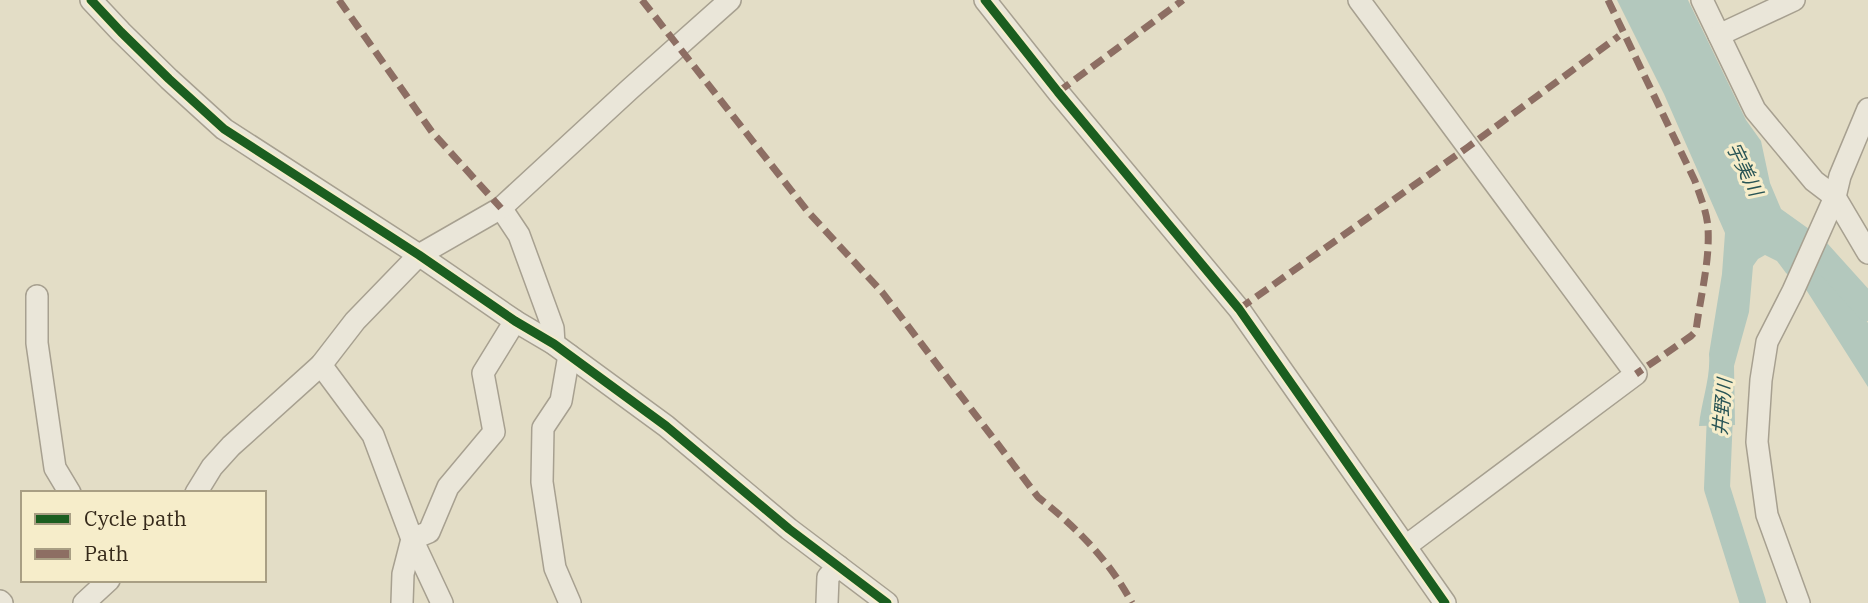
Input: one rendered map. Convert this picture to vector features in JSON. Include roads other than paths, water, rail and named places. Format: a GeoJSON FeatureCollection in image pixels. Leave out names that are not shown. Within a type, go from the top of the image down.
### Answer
{"type":"FeatureCollection","features":[{"type":"Feature","properties":{"kind":"street"},"geometry":{"type":"LineString","coordinates":[[91,0],[224,129],[561,349],[666,426],[789,529],[887,603]]}},
{"type":"Feature","properties":{"kind":"street"},"geometry":{"type":"LineString","coordinates":[[197,491],[212,467],[231,446],[321,365],[355,321],[419,255],[501,208],[730,0]]}},
{"type":"Feature","properties":{"kind":"street"},"geometry":{"type":"LineString","coordinates":[[985,0],[1239,309],[1445,603]]}},
{"type":"Feature","properties":{"kind":"street"},"geometry":{"type":"LineString","coordinates":[[1359,0],[1636,374],[1406,546]]}},
{"type":"Feature","properties":{"kind":"street"},"geometry":{"type":"LineString","coordinates":[[1702,0],[1755,110],[1814,181],[1835,197],[1868,253]]}},
{"type":"Feature","properties":{"kind":"street"},"geometry":{"type":"LineString","coordinates":[[1718,35],[1794,0]]}},
{"type":"Feature","properties":{"kind":"street"},"geometry":{"type":"LineString","coordinates":[[1799,603],[1768,515],[1757,442],[1761,380],[1768,342],[1835,197],[1840,176],[1868,109]]}},
{"type":"Feature","properties":{"kind":"street"},"geometry":{"type":"LineString","coordinates":[[501,208],[519,235],[561,349],[561,401],[543,428],[542,482],[555,568],[570,603]]}},
{"type":"Feature","properties":{"kind":"street"},"geometry":{"type":"LineString","coordinates":[[37,296],[37,343],[55,468],[69,491]]}},
{"type":"Feature","properties":{"kind":"street"},"geometry":{"type":"LineString","coordinates":[[412,539],[429,532],[448,487],[494,432],[483,373],[515,321]]}},
{"type":"Feature","properties":{"kind":"street"},"geometry":{"type":"LineString","coordinates":[[321,365],[373,435],[412,539],[443,603]]}},
{"type":"Feature","properties":{"kind":"street"},"geometry":{"type":"LineString","coordinates":[[402,603],[403,574],[412,539]]}},
{"type":"Feature","properties":{"kind":"street"},"geometry":{"type":"LineString","coordinates":[[827,603],[828,577],[838,566]]}},
{"type":"Feature","properties":{"kind":"street"},"geometry":{"type":"LineString","coordinates":[[84,603],[107,582]]}},
{"type":"Feature","properties":{"kind":"water"},"geometry":{"type":"Polygon","coordinates":[[[1617,0],[1688,0],[1746,120],[1761,141],[1770,183],[1781,209],[1809,229],[1868,323],[1868,387],[1805,288],[1786,273],[1777,261],[1765,255],[1753,266],[1749,312],[1734,366],[1735,425],[1699,426],[1722,274],[1725,233],[1664,94],[1617,0]]]}},
{"type":"Feature","properties":{"kind":"waterway","name":"宇美川"},"geometry":{"type":"LineString","coordinates":[[1814,248],[1868,308]]}},
{"type":"Feature","properties":{"kind":"waterway","name":"井野川"},"geometry":{"type":"LineString","coordinates":[[1721,390],[1717,488],[1753,603]]}}]}
